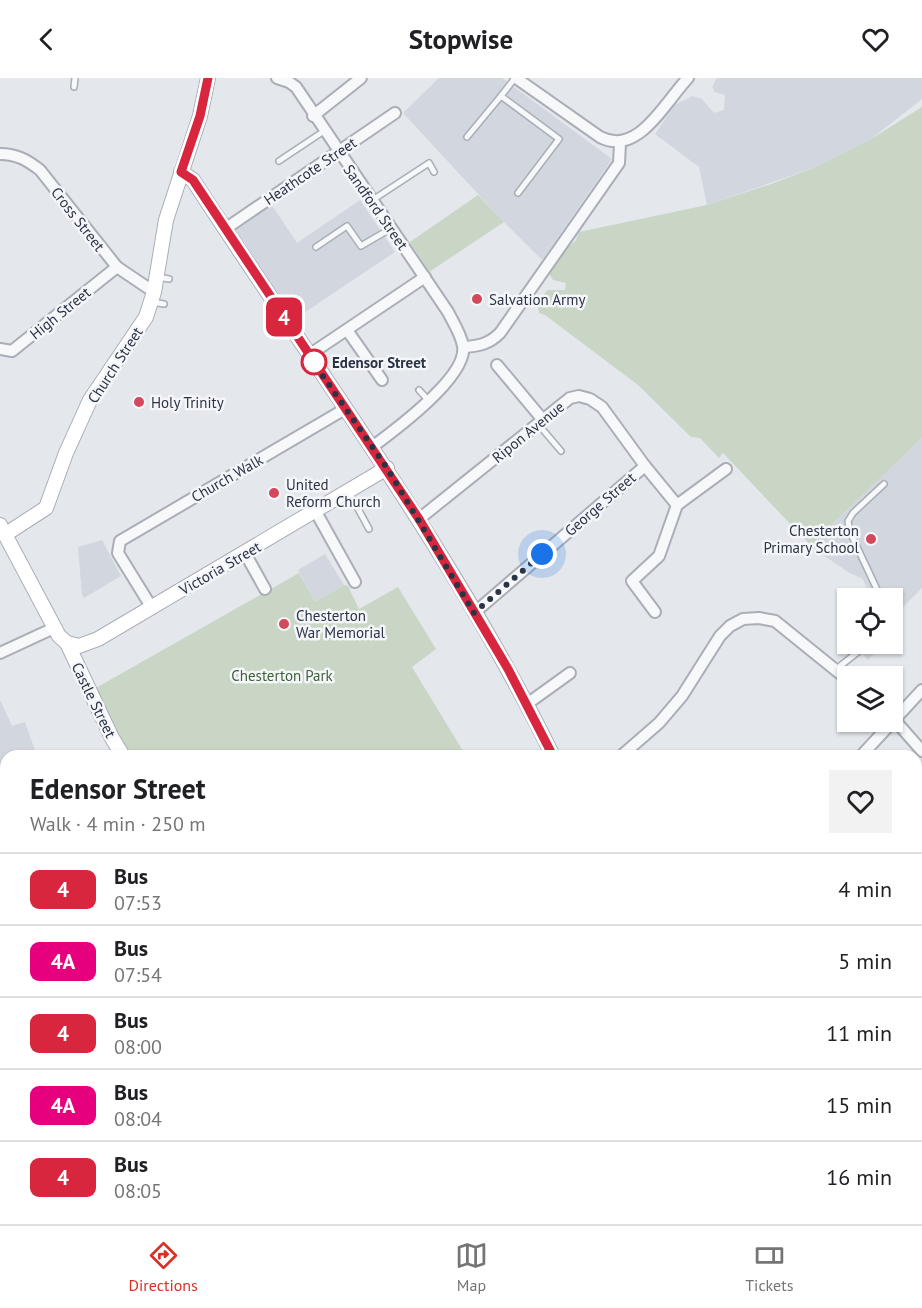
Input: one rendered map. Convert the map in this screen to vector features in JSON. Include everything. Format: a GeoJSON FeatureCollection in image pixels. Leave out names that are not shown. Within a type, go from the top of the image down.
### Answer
{"type":"FeatureCollection","features":[{"type":"Feature","properties":{"kind":"street","name":"Church Street"},"geometry":{"type":"LineString","coordinates":[[3,530],[46,508],[66,453],[90,400],[157,299],[163,278],[166,220],[200,116],[208,78]]}},
{"type":"Feature","properties":{"kind":"street","name":"Sandford Street"},"geometry":{"type":"LineString","coordinates":[[277,78],[296,87],[448,312],[464,347]]}},
{"type":"Feature","properties":{"kind":"street"},"geometry":{"type":"LineString","coordinates":[[314,116],[361,78]]}},
{"type":"Feature","properties":{"kind":"street"},"geometry":{"type":"LineString","coordinates":[[516,78],[600,137],[607,141],[620,143],[636,138],[688,78]]}},
{"type":"Feature","properties":{"kind":"street","name":"Heathcote Street"},"geometry":{"type":"LineString","coordinates":[[225,229],[395,113]]}},
{"type":"Feature","properties":{"kind":"street"},"geometry":{"type":"LineString","coordinates":[[372,447],[455,374],[464,347],[480,346],[491,342],[500,333],[619,163],[620,143]]}},
{"type":"Feature","properties":{"kind":"street","name":"Cross Street"},"geometry":{"type":"LineString","coordinates":[[0,154],[16,155],[40,170],[117,267],[157,299]]}},
{"type":"Feature","properties":{"kind":"street"},"geometry":{"type":"LineString","coordinates":[[181,172],[193,180],[309,356],[387,468],[527,704],[550,750]]}},
{"type":"Feature","properties":{"kind":"street","name":"High Street"},"geometry":{"type":"LineString","coordinates":[[0,349],[12,351],[117,267]]}},
{"type":"Feature","properties":{"kind":"street"},"geometry":{"type":"LineString","coordinates":[[309,356],[425,278]]}},
{"type":"Feature","properties":{"kind":"street"},"geometry":{"type":"LineString","coordinates":[[347,330],[382,380]]}},
{"type":"Feature","properties":{"kind":"street"},"geometry":{"type":"LineString","coordinates":[[497,365],[540,422]]}},
{"type":"Feature","properties":{"kind":"street","name":"Ripon Avenue"},"geometry":{"type":"LineString","coordinates":[[419,519],[570,398],[579,396],[590,399],[602,407],[677,505]]}},
{"type":"Feature","properties":{"kind":"street","name":"Church Walk"},"geometry":{"type":"LineString","coordinates":[[152,608],[118,553],[120,541],[345,409]]}},
{"type":"Feature","properties":{"kind":"street","name":"George Street"},"geometry":{"type":"LineString","coordinates":[[474,613],[645,466]]}},
{"type":"Feature","properties":{"kind":"street","name":"Victoria Street"},"geometry":{"type":"LineString","coordinates":[[67,643],[79,646],[87,644],[316,512],[387,468]]}},
{"type":"Feature","properties":{"kind":"street"},"geometry":{"type":"LineString","coordinates":[[656,612],[632,581],[659,556],[677,505],[726,469]]}},
{"type":"Feature","properties":{"kind":"street"},"geometry":{"type":"LineString","coordinates":[[316,512],[355,582]]}},
{"type":"Feature","properties":{"kind":"street"},"geometry":{"type":"LineString","coordinates":[[3,530],[54,628],[67,643]]}},
{"type":"Feature","properties":{"kind":"street"},"geometry":{"type":"LineString","coordinates":[[245,553],[265,589]]}},
{"type":"Feature","properties":{"kind":"street"},"geometry":{"type":"LineString","coordinates":[[628,750],[659,723],[682,696],[720,636],[730,626],[744,619],[759,618],[775,621],[835,670]]}},
{"type":"Feature","properties":{"kind":"street"},"geometry":{"type":"LineString","coordinates":[[0,653],[54,628]]}},
{"type":"Feature","properties":{"kind":"street","name":"Castle Street"},"geometry":{"type":"LineString","coordinates":[[67,643],[119,750]]}},
{"type":"Feature","properties":{"kind":"street"},"geometry":{"type":"LineString","coordinates":[[527,704],[570,673]]}},
{"type":"Feature","properties":{"kind":"street"},"geometry":{"type":"LineString","coordinates":[[903,710],[922,690]]}},
{"type":"Feature","properties":{"kind":"street"},"geometry":{"type":"LineString","coordinates":[[903,729],[921,750]]}},
{"type":"Feature","properties":{"kind":"street"},"geometry":{"type":"LineString","coordinates":[[866,750],[882,732]]}},
{"type":"Feature","properties":{"kind":"lane"},"geometry":{"type":"LineString","coordinates":[[74,87],[75,78]]}},
{"type":"Feature","properties":{"kind":"lane"},"geometry":{"type":"LineString","coordinates":[[467,137],[516,78]]}},
{"type":"Feature","properties":{"kind":"lane"},"geometry":{"type":"LineString","coordinates":[[501,96],[559,139],[518,193]]}},
{"type":"Feature","properties":{"kind":"lane"},"geometry":{"type":"LineString","coordinates":[[279,161],[324,131]]}},
{"type":"Feature","properties":{"kind":"lane"},"geometry":{"type":"LineString","coordinates":[[371,201],[429,163],[434,172]]}},
{"type":"Feature","properties":{"kind":"lane"},"geometry":{"type":"LineString","coordinates":[[316,247],[347,226],[361,246],[390,229]]}},
{"type":"Feature","properties":{"kind":"lane"},"geometry":{"type":"LineString","coordinates":[[419,390],[428,400]]}},
{"type":"Feature","properties":{"kind":"lane"},"geometry":{"type":"LineString","coordinates":[[540,422],[561,451]]}},
{"type":"Feature","properties":{"kind":"lane"},"geometry":{"type":"LineString","coordinates":[[876,588],[850,532],[848,521],[853,513],[884,484]]}},
{"type":"Feature","properties":{"kind":"lane"},"geometry":{"type":"LineString","coordinates":[[349,492],[369,529]]}},
{"type":"Feature","properties":{"kind":"lane"},"geometry":{"type":"LineString","coordinates":[[835,670],[855,654]]}},
{"type":"Feature","properties":{"kind":"shaded area"},"geometry":{"type":"Polygon","coordinates":[[[439,78],[502,78],[612,159],[542,260],[403,113],[439,78]]]}},
{"type":"Feature","properties":{"kind":"shaded area"},"geometry":{"type":"Polygon","coordinates":[[[717,78],[922,78],[922,99],[871,139],[816,167],[707,205],[699,167],[655,134],[675,105],[692,96],[702,99],[714,113],[724,110],[725,95],[715,92],[712,87],[717,78]]]}},
{"type":"Feature","properties":{"kind":"shaded area"},"geometry":{"type":"Polygon","coordinates":[[[360,200],[395,252],[295,319],[233,230],[271,204],[297,243],[360,200]]]}},
{"type":"Feature","properties":{"kind":"shaded area","name":"Chesterton Primary School"},"geometry":{"type":"Polygon","coordinates":[[[922,438],[922,588],[903,607],[903,588],[867,588],[863,579],[848,572],[813,548],[825,531],[922,438]]]}},
{"type":"Feature","properties":{"kind":"shaded area"},"geometry":{"type":"Polygon","coordinates":[[[102,540],[121,576],[84,598],[78,547],[102,540]]]}},
{"type":"Feature","properties":{"kind":"shaded area"},"geometry":{"type":"Polygon","coordinates":[[[325,554],[344,585],[315,602],[298,570],[325,554]]]}},
{"type":"Feature","properties":{"kind":"shaded area"},"geometry":{"type":"Polygon","coordinates":[[[862,654],[874,654],[868,660],[862,654]]]}},
{"type":"Feature","properties":{"kind":"shaded area"},"geometry":{"type":"Polygon","coordinates":[[[0,700],[12,726],[25,722],[35,750],[0,750],[0,700]]]}},
{"type":"Feature","properties":{"kind":"green space"},"geometry":{"type":"Polygon","coordinates":[[[922,107],[922,438],[825,531],[813,548],[723,453],[719,458],[700,438],[691,437],[638,385],[545,315],[539,313],[538,304],[547,290],[565,290],[566,283],[553,280],[549,273],[558,256],[576,240],[579,232],[707,205],[771,184],[816,167],[871,139],[922,107]]]}},
{"type":"Feature","properties":{"kind":"green space"},"geometry":{"type":"Polygon","coordinates":[[[478,195],[504,222],[429,272],[410,242],[478,195]]]}},
{"type":"Feature","properties":{"kind":"green space","name":"Chesterton Park"},"geometry":{"type":"Polygon","coordinates":[[[299,573],[315,602],[344,585],[348,586],[359,609],[398,587],[436,649],[412,667],[462,750],[125,750],[94,689],[299,573]]]}},
{"type":"Feature","properties":{"kind":"bus line","name":"4"},"geometry":{"type":"LineString","coordinates":[[208,78],[200,116],[181,172],[193,180],[345,409],[387,468],[508,669],[550,750]]}},
{"type":"Feature","properties":{"kind":"place","name":"Salvation Army"},"geometry":{"type":"Point","coordinates":[477,299]}},
{"type":"Feature","properties":{"kind":"place","name":"Edensor Street"},"geometry":{"type":"Point","coordinates":[314,362]}},
{"type":"Feature","properties":{"kind":"place","name":"Holy Trinity"},"geometry":{"type":"Point","coordinates":[139,402]}},
{"type":"Feature","properties":{"kind":"place","name":"United Reform Church"},"geometry":{"type":"Point","coordinates":[274,493]}},
{"type":"Feature","properties":{"kind":"place","name":"Chesterton Primary School"},"geometry":{"type":"Point","coordinates":[871,539]}},
{"type":"Feature","properties":{"kind":"place","name":"Chesterton War Memorial"},"geometry":{"type":"Point","coordinates":[284,624]}},
{"type":"Feature","properties":{"kind":"route"},"geometry":{"type":"LineString","coordinates":[[314,362],[309,356],[387,468],[474,613],[542,554]]}}]}
